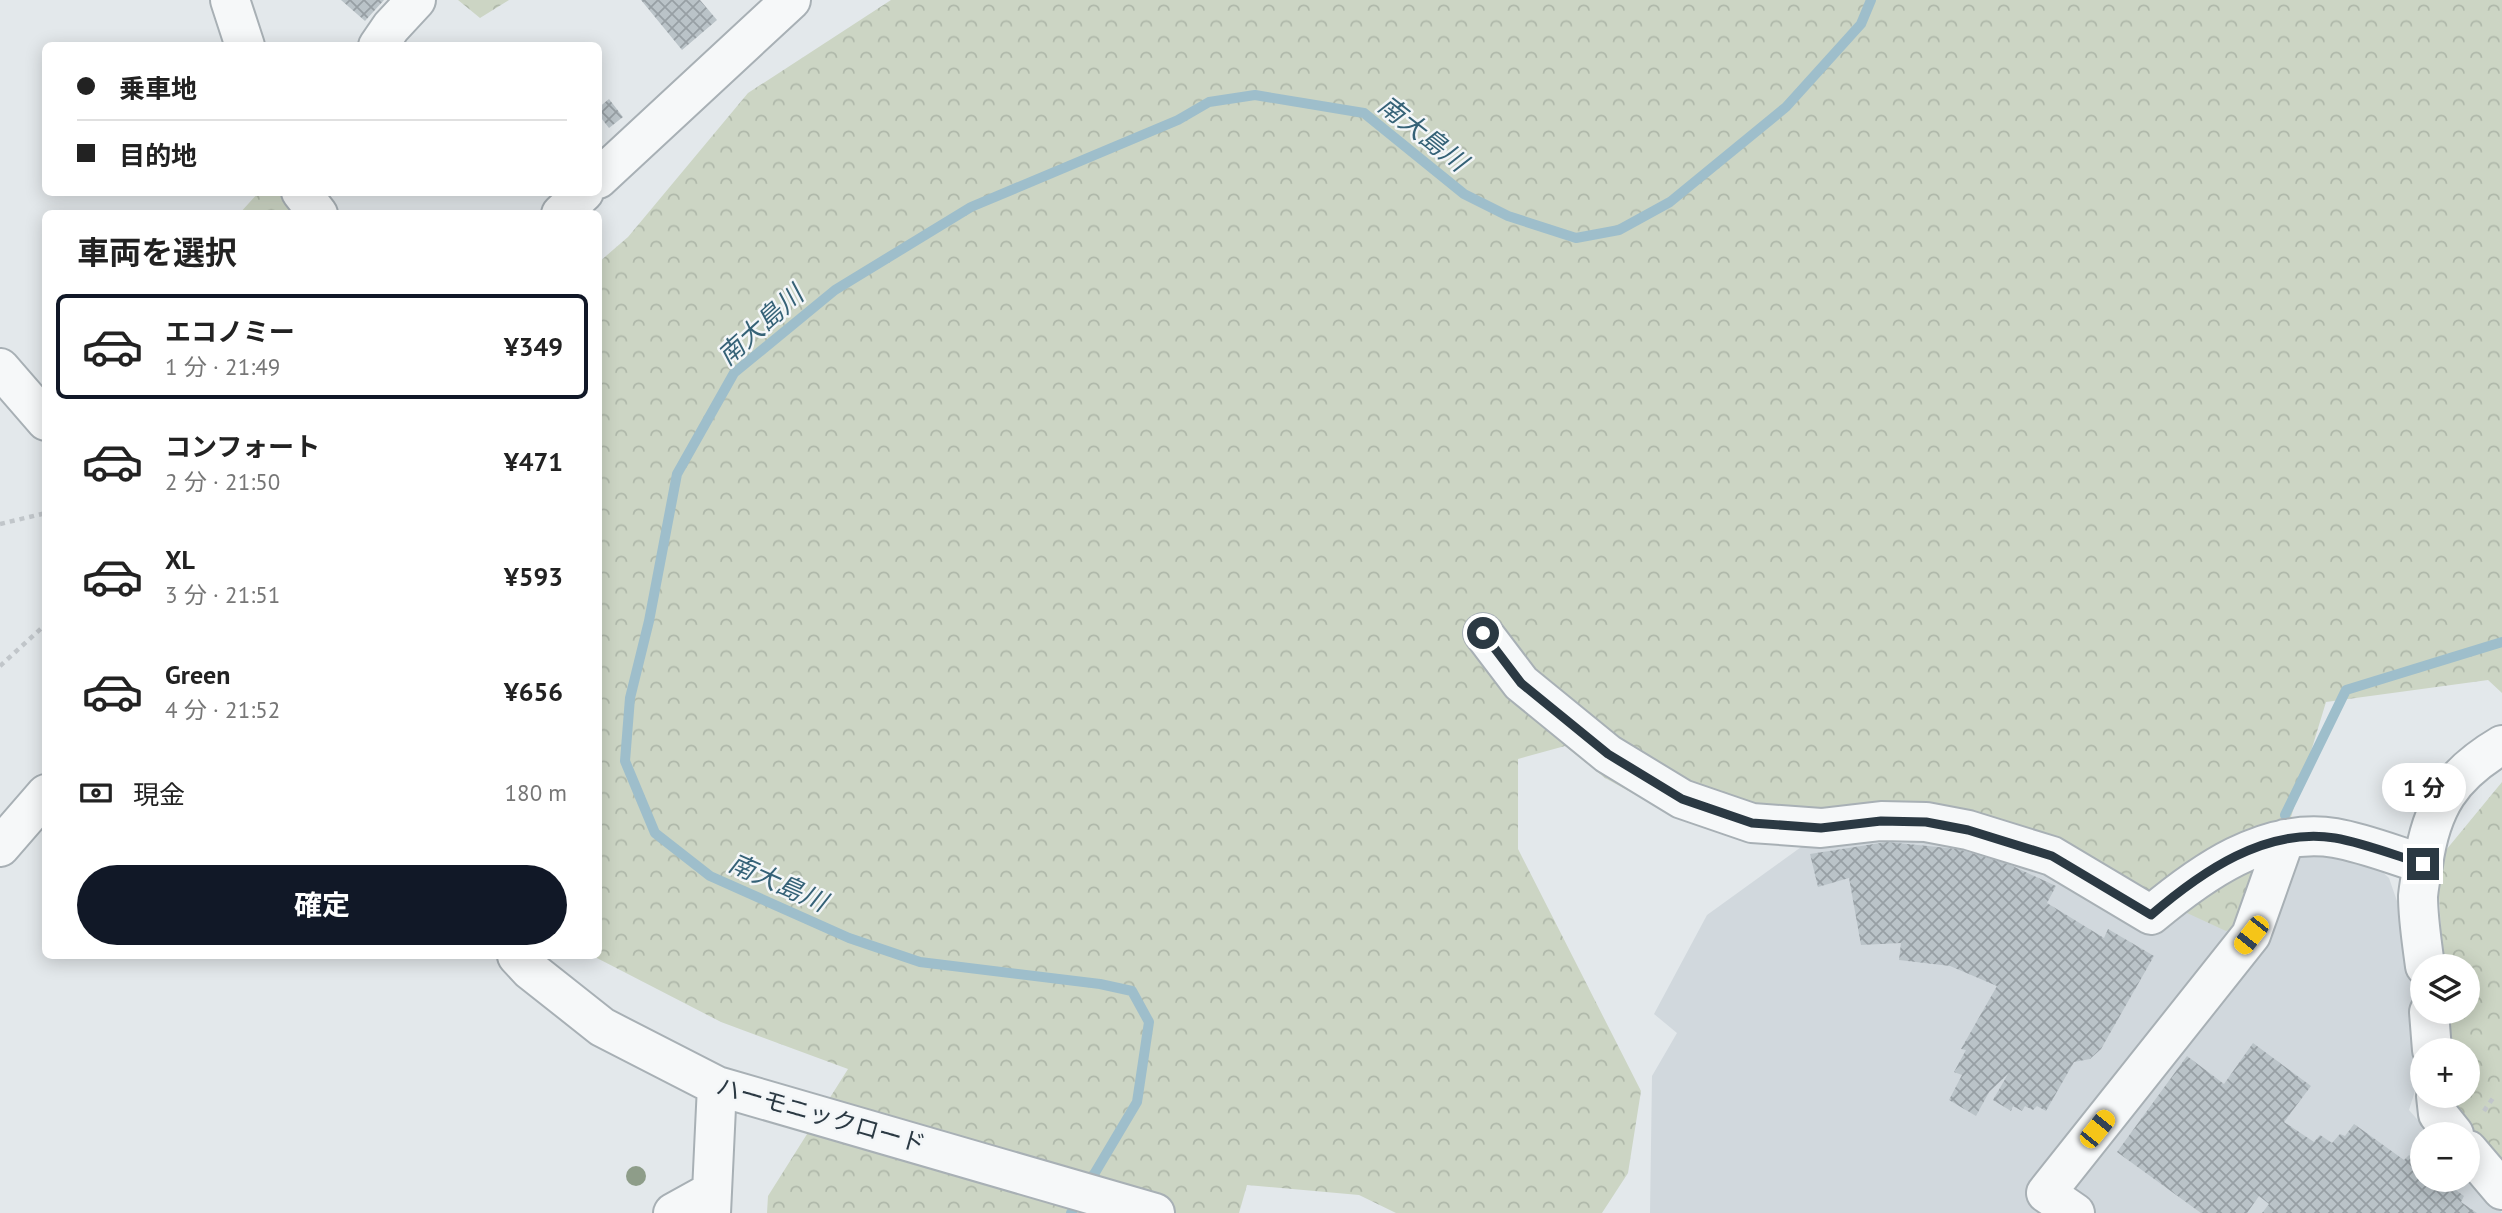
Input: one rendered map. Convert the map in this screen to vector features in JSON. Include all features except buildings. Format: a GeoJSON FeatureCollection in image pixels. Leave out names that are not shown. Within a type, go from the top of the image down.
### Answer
{"type":"FeatureCollection","features":[{"type":"Feature","properties":{"kind":"street"},"geometry":{"type":"LineString","coordinates":[[230,0],[244,42]]}},
{"type":"Feature","properties":{"kind":"street"},"geometry":{"type":"LineString","coordinates":[[381,42],[416,0]]}},
{"type":"Feature","properties":{"kind":"street"},"geometry":{"type":"LineString","coordinates":[[602,175],[791,0]]}},
{"type":"Feature","properties":{"kind":"street"},"geometry":{"type":"LineString","coordinates":[[565,210],[580,196]]}},
{"type":"Feature","properties":{"kind":"street"},"geometry":{"type":"LineString","coordinates":[[0,368],[42,416]]}},
{"type":"Feature","properties":{"kind":"street"},"geometry":{"type":"LineString","coordinates":[[1483,633],[1521,683],[1608,754],[1682,799],[1752,823],[1821,828],[1881,821],[1926,822],[1968,830],[2052,856],[2151,915],[2203,874],[2232,858],[2285,839],[2333,838],[2423,864]]}},
{"type":"Feature","properties":{"kind":"street"},"geometry":{"type":"LineString","coordinates":[[2423,954],[2418,896],[2426,841],[2434,815],[2446,791],[2483,756],[2502,745]]}},
{"type":"Feature","properties":{"kind":"street"},"geometry":{"type":"LineString","coordinates":[[0,847],[42,799]]}},
{"type":"Feature","properties":{"kind":"street"},"geometry":{"type":"LineString","coordinates":[[2061,1203],[2251,935],[2285,839]]}},
{"type":"Feature","properties":{"kind":"street","name":"ハーモニックロード"},"geometry":{"type":"LineString","coordinates":[[520,959],[602,1027],[717,1086],[1155,1213]]}},
{"type":"Feature","properties":{"kind":"street"},"geometry":{"type":"LineString","coordinates":[[673,1213],[711,1202],[717,1086]]}},
{"type":"Feature","properties":{"kind":"street"},"geometry":{"type":"LineString","coordinates":[[2480,1164],[2502,1190]]}},
{"type":"Feature","properties":{"kind":"path"},"geometry":{"type":"LineString","coordinates":[[0,524],[42,514]]}},
{"type":"Feature","properties":{"kind":"path"},"geometry":{"type":"LineString","coordinates":[[0,666],[42,628]]}},
{"type":"Feature","properties":{"kind":"shaded area"},"geometry":{"type":"Polygon","coordinates":[[[1875,830],[1973,841],[2089,891],[2163,931],[2171,915],[2304,849],[2364,855],[2389,878],[2411,954],[2410,1024],[2417,1024],[2418,1038],[2410,1038],[2409,1110],[2420,1122],[2410,1122],[2410,1192],[2480,1192],[2480,1189],[2502,1213],[1650,1213],[1652,1076],[1677,1033],[1654,1014],[1707,915],[1808,842],[1875,830]]]}},
{"type":"Feature","properties":{"kind":"green space"},"geometry":{"type":"Polygon","coordinates":[[[458,0],[509,0],[480,18],[458,0]]]}},
{"type":"Feature","properties":{"kind":"green space"},"geometry":{"type":"Polygon","coordinates":[[[891,0],[2502,0],[2502,693],[2488,680],[2326,702],[2288,827],[2268,917],[2226,931],[1964,810],[1808,812],[1757,836],[1667,812],[1605,778],[1565,746],[1518,759],[1518,849],[1641,1091],[1628,1173],[1602,1213],[1396,1213],[1359,1195],[1247,1185],[1239,1213],[767,1213],[768,1196],[848,1069],[721,1022],[599,959],[602,959],[602,259],[628,237],[748,93],[891,0]]]}},
{"type":"Feature","properties":{"kind":"green space"},"geometry":{"type":"Polygon","coordinates":[[[255,196],[284,196],[296,210],[243,210],[255,196]]]}},
{"type":"Feature","properties":{"kind":"green space"},"geometry":{"type":"Polygon","coordinates":[[[2502,782],[2502,1160],[2480,1142],[2480,1122],[2463,1122],[2457,1115],[2456,1108],[2480,1108],[2480,1038],[2447,1038],[2447,1024],[2480,1024],[2480,954],[2442,954],[2437,861],[2502,782]]]}},
{"type":"Feature","properties":{"kind":"waterway","name":"南大島川"},"geometry":{"type":"LineString","coordinates":[[1071,1213],[1137,1102],[1149,1022],[1132,991],[1100,984],[920,962],[849,938],[710,876],[655,833],[625,761],[630,698],[649,621],[677,474],[734,373],[835,290],[971,207],[1178,120],[1209,102],[1255,95],[1364,113],[1464,194],[1508,216],[1576,238],[1619,230],[1670,202],[1786,107],[1861,24],[1871,0]]}},
{"type":"Feature","properties":{"kind":"waterway"},"geometry":{"type":"LineString","coordinates":[[2285,815],[2346,690],[2502,642]]}},
{"type":"Feature","properties":{"kind":"route"},"geometry":{"type":"LineString","coordinates":[[1483,633],[1521,683],[1608,754],[1682,799],[1752,823],[1821,828],[1881,821],[1926,822],[1968,830],[2052,856],[2151,915],[2203,874],[2232,858],[2285,839],[2333,838],[2423,864]]}}]}
